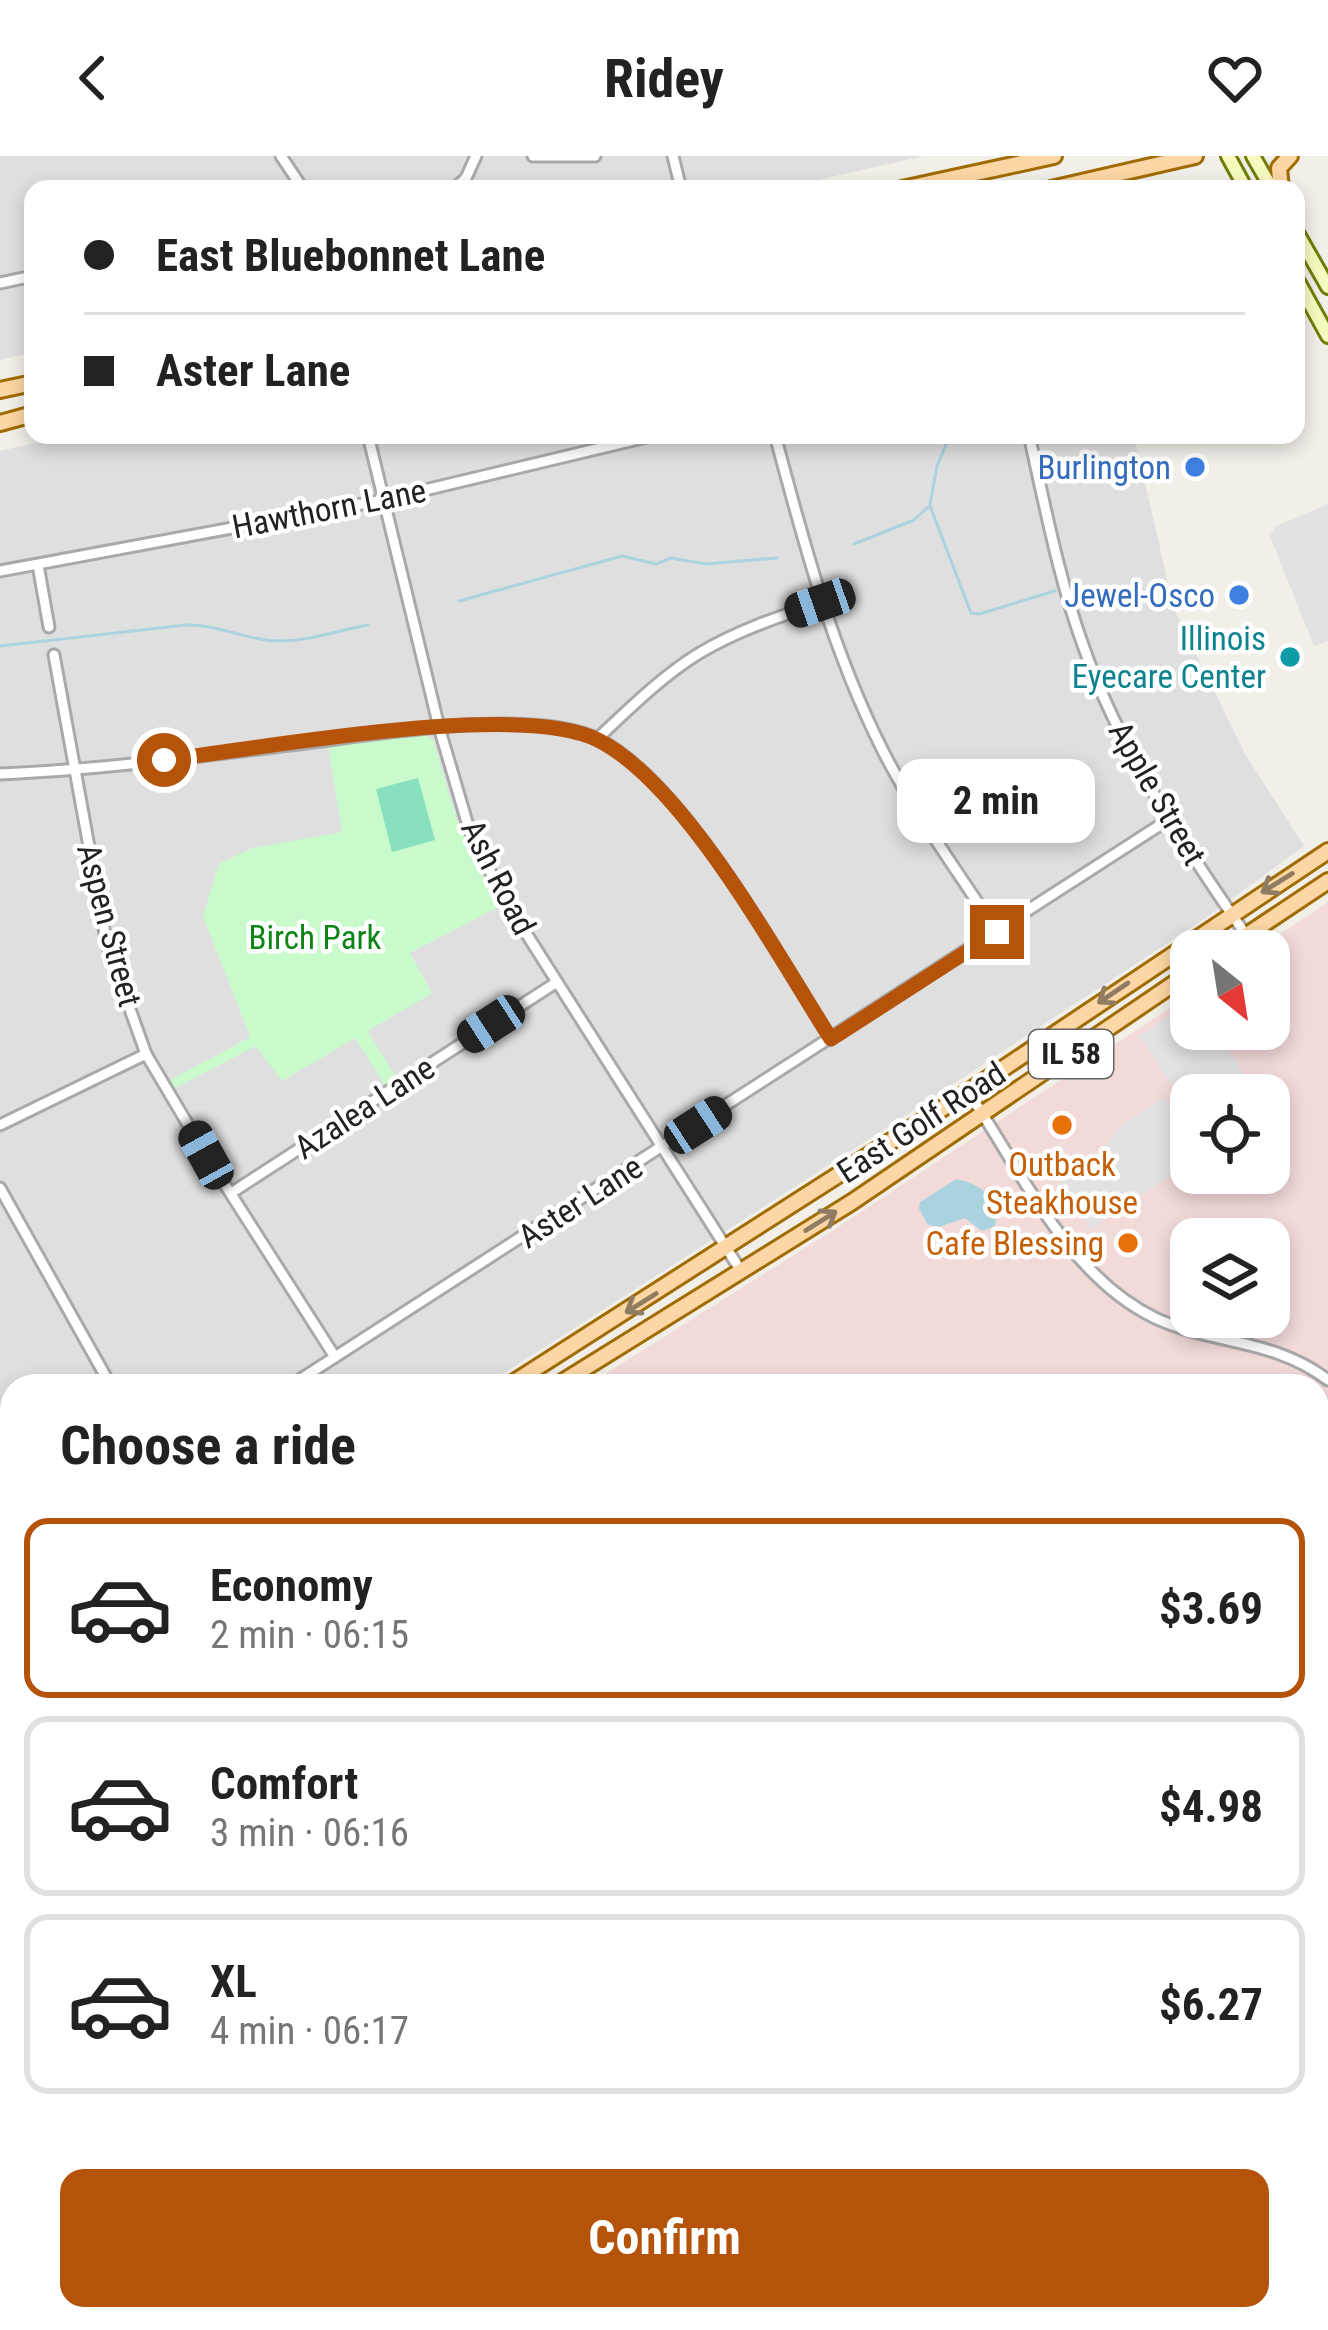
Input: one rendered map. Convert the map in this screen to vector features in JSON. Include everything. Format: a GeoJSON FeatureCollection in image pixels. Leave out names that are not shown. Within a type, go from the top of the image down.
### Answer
{"type":"FeatureCollection","features":[{"type":"Feature","properties":{"kind":"main road"},"geometry":{"type":"LineString","coordinates":[[943,180],[1054,156]]}},
{"type":"Feature","properties":{"kind":"main road"},"geometry":{"type":"LineString","coordinates":[[1090,180],[1195,156]]}},
{"type":"Feature","properties":{"kind":"main road"},"geometry":{"type":"LineString","coordinates":[[1305,246],[1328,286]]}},
{"type":"Feature","properties":{"kind":"main road"},"geometry":{"type":"LineString","coordinates":[[1305,294],[1328,336]]}},
{"type":"Feature","properties":{"kind":"main road","name":"East Golf Road"},"geometry":{"type":"LineString","coordinates":[[527,1374],[968,1092],[1328,850]]}},
{"type":"Feature","properties":{"kind":"main road"},"geometry":{"type":"LineString","coordinates":[[1254,930],[1328,881]]}},
{"type":"Feature","properties":{"kind":"main road","name":"East Golf Road"},"geometry":{"type":"LineString","coordinates":[[575,1374],[741,1271],[1170,987]]}},
{"type":"Feature","properties":{"kind":"street"},"geometry":{"type":"LineString","coordinates":[[533,156],[595,156]]}},
{"type":"Feature","properties":{"kind":"street","name":"Ash Road"},"geometry":{"type":"LineString","coordinates":[[370,444],[439,727],[469,829],[503,897],[741,1271]]}},
{"type":"Feature","properties":{"kind":"street","name":"Hawthorn Lane"},"geometry":{"type":"LineString","coordinates":[[0,571],[382,500],[618,444]]}},
{"type":"Feature","properties":{"kind":"street"},"geometry":{"type":"LineString","coordinates":[[777,444],[820,603],[886,757],[997,932]]}},
{"type":"Feature","properties":{"kind":"street","name":"Apple Street"},"geometry":{"type":"LineString","coordinates":[[1031,444],[1083,647],[1110,712],[1243,930]]}},
{"type":"Feature","properties":{"kind":"street"},"geometry":{"type":"LineString","coordinates":[[38,565],[49,627]]}},
{"type":"Feature","properties":{"kind":"street"},"geometry":{"type":"LineString","coordinates":[[596,739],[698,654],[756,625],[820,603]]}},
{"type":"Feature","properties":{"kind":"street","name":"Aspen Street"},"geometry":{"type":"LineString","coordinates":[[54,655],[107,945],[146,1054],[335,1357]]}},
{"type":"Feature","properties":{"kind":"street"},"geometry":{"type":"LineString","coordinates":[[0,774],[74,771],[439,727],[517,724],[596,739],[649,777],[690,824],[831,1039]]}},
{"type":"Feature","properties":{"kind":"street","name":"Aster Lane"},"geometry":{"type":"LineString","coordinates":[[309,1374],[1171,818]]}},
{"type":"Feature","properties":{"kind":"street","name":"Azalea Lane"},"geometry":{"type":"LineString","coordinates":[[231,1192],[557,982]]}},
{"type":"Feature","properties":{"kind":"street"},"geometry":{"type":"LineString","coordinates":[[0,1125],[146,1054]]}},
{"type":"Feature","properties":{"kind":"street"},"geometry":{"type":"LineString","coordinates":[[968,1092],[1053,1222],[1084,1262],[1120,1295],[1156,1318],[1200,1334],[1260,1346],[1320,1374]]}},
{"type":"Feature","properties":{"kind":"street"},"geometry":{"type":"LineString","coordinates":[[0,1188],[104,1374]]}},
{"type":"Feature","properties":{"kind":"shaded area"},"geometry":{"type":"Polygon","coordinates":[[[0,156],[924,156],[817,180],[24,180],[24,354],[0,360],[0,156]]]}},
{"type":"Feature","properties":{"kind":"shaded area"},"geometry":{"type":"Polygon","coordinates":[[[30,444],[1136,444],[1174,609],[1245,754],[1304,846],[1207,917],[1187,930],[1170,930],[1170,941],[503,1374],[0,1374],[0,451],[30,444]]]}},
{"type":"Feature","properties":{"kind":"shaded area"},"geometry":{"type":"Polygon","coordinates":[[[1328,504],[1328,641],[1314,646],[1270,536],[1276,526],[1328,504]]]}},
{"type":"Feature","properties":{"kind":"shaded area"},"geometry":{"type":"Polygon","coordinates":[[[1328,902],[1328,1374],[605,1374],[1170,1008],[1170,1050],[1290,1050],[1290,930],[1286,930],[1328,902]]]}},
{"type":"Feature","properties":{"kind":"shaded area"},"geometry":{"type":"Polygon","coordinates":[[[1170,1016],[1170,1050],[1229,1050],[1244,1074],[1170,1074],[1170,1083],[1139,1036],[1170,1016]]]}},
{"type":"Feature","properties":{"kind":"shaded area"},"geometry":{"type":"Polygon","coordinates":[[[1163,1097],[1170,1107],[1170,1176],[1091,1229],[1060,1183],[1095,1159],[1124,1123],[1163,1097]]]}},
{"type":"Feature","properties":{"kind":"green space","name":"Birch Park"},"geometry":{"type":"Polygon","coordinates":[[[423,732],[433,740],[458,824],[497,908],[410,953],[432,993],[368,1031],[397,1080],[386,1087],[355,1038],[282,1081],[256,1046],[173,1089],[169,1081],[250,1037],[203,916],[219,864],[252,848],[342,832],[328,744],[423,732]]]}},
{"type":"Feature","properties":{"kind":"green space"},"geometry":{"type":"Polygon","coordinates":[[[418,778],[435,840],[392,852],[376,789],[418,778]]]}},
{"type":"Feature","properties":{"kind":"water"},"geometry":{"type":"Polygon","coordinates":[[[956,1179],[988,1195],[995,1209],[995,1226],[982,1231],[965,1218],[939,1227],[928,1225],[920,1202],[956,1179]]]}},
{"type":"Feature","properties":{"kind":"waterway"},"geometry":{"type":"LineString","coordinates":[[930,504],[946,444]]}},
{"type":"Feature","properties":{"kind":"waterway"},"geometry":{"type":"LineString","coordinates":[[930,506],[971,613],[1055,591]]}},
{"type":"Feature","properties":{"kind":"waterway"},"geometry":{"type":"LineString","coordinates":[[854,544],[914,520],[928,507]]}},
{"type":"Feature","properties":{"kind":"waterway"},"geometry":{"type":"LineString","coordinates":[[459,601],[622,556],[656,564],[671,558],[706,564],[777,558]]}},
{"type":"Feature","properties":{"kind":"waterway"},"geometry":{"type":"LineString","coordinates":[[0,646],[186,625],[292,641],[368,625]]}},
{"type":"Feature","properties":{"kind":"place","name":"Burlington"},"geometry":{"type":"Point","coordinates":[1195,467]}},
{"type":"Feature","properties":{"kind":"place","name":"Jewel-Osco"},"geometry":{"type":"Point","coordinates":[1239,595]}},
{"type":"Feature","properties":{"kind":"place","name":"Illinois Eyecare Center"},"geometry":{"type":"Point","coordinates":[1290,657]}},
{"type":"Feature","properties":{"kind":"place","name":"Outback Steakhouse"},"geometry":{"type":"Point","coordinates":[1062,1125]}},
{"type":"Feature","properties":{"kind":"place","name":"Cafe Blessing"},"geometry":{"type":"Point","coordinates":[1128,1243]}},
{"type":"Feature","properties":{"kind":"route"},"geometry":{"type":"LineString","coordinates":[[164,760],[439,727],[517,724],[596,739],[649,777],[690,824],[831,1039],[997,932]]}}]}
